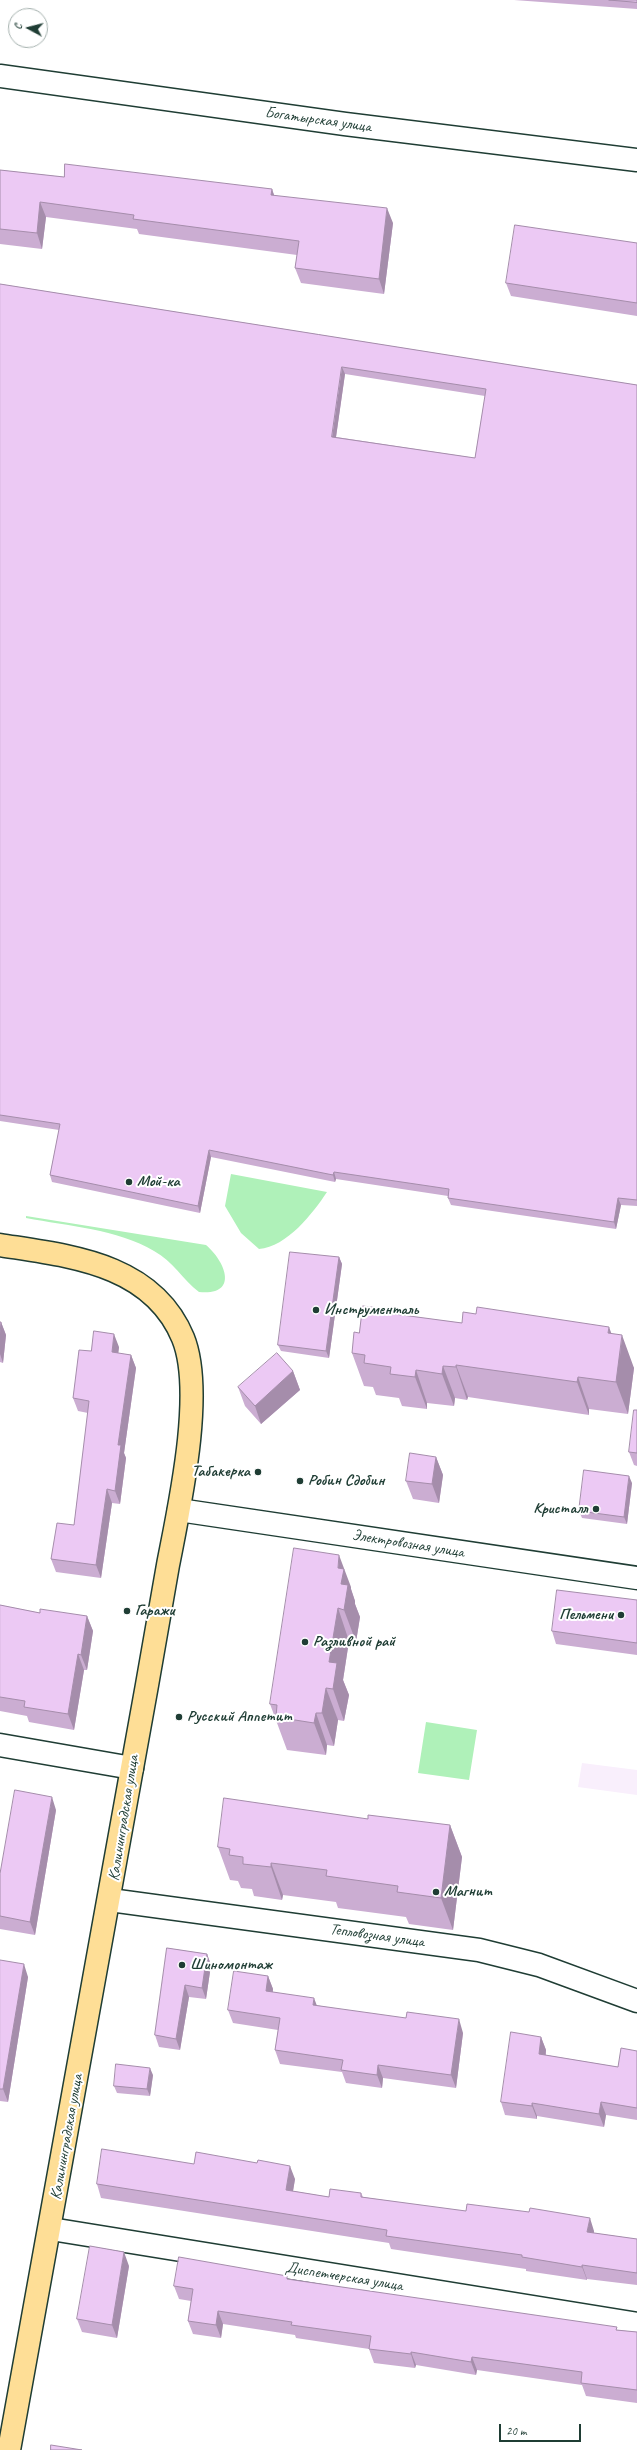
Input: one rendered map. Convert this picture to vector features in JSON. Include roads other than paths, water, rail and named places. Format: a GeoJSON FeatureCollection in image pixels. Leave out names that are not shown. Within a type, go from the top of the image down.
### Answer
{"type":"FeatureCollection","features":[{"type":"Feature","properties":{"kind":"main road","name":"Калининградская улица"},"geometry":{"type":"LineString","coordinates":[[0,1245],[60,1255],[104,1265],[139,1286],[167,1311],[184,1342],[191,1370],[191,1408],[179,1510],[51,2229],[9,2450]]}},
{"type":"Feature","properties":{"kind":"street","name":"Богатырская улица"},"geometry":{"type":"LineString","coordinates":[[0,76],[345,124],[637,160]]}},
{"type":"Feature","properties":{"kind":"street","name":"Электровозная улица"},"geometry":{"type":"LineString","coordinates":[[179,1510],[637,1578]]}},
{"type":"Feature","properties":{"kind":"street"},"geometry":{"type":"LineString","coordinates":[[0,1745],[132,1768]]}},
{"type":"Feature","properties":{"kind":"street","name":"Тепловозная улица"},"geometry":{"type":"LineString","coordinates":[[110,1900],[479,1950],[539,1965],[637,2001]]}},
{"type":"Feature","properties":{"kind":"street","name":"Диспетчерская улица"},"geometry":{"type":"LineString","coordinates":[[51,2229],[637,2324]]}},
{"type":"Feature","properties":{"kind":"place","name":"Мой-ка"},"geometry":{"type":"Point","coordinates":[129,1182]}},
{"type":"Feature","properties":{"kind":"place","name":"Инструменталь"},"geometry":{"type":"Point","coordinates":[316,1310]}},
{"type":"Feature","properties":{"kind":"place","name":"Табакерка"},"geometry":{"type":"Point","coordinates":[258,1472]}},
{"type":"Feature","properties":{"kind":"place","name":"Робин Сдобин"},"geometry":{"type":"Point","coordinates":[300,1481]}},
{"type":"Feature","properties":{"kind":"place","name":"Кристалл"},"geometry":{"type":"Point","coordinates":[596,1509]}},
{"type":"Feature","properties":{"kind":"place","name":"Гаражи"},"geometry":{"type":"Point","coordinates":[127,1611]}},
{"type":"Feature","properties":{"kind":"place","name":"Пельмени"},"geometry":{"type":"Point","coordinates":[621,1615]}},
{"type":"Feature","properties":{"kind":"place","name":"Разливной рай"},"geometry":{"type":"Point","coordinates":[305,1642]}},
{"type":"Feature","properties":{"kind":"place","name":"Русский Аппетит"},"geometry":{"type":"Point","coordinates":[179,1717]}},
{"type":"Feature","properties":{"kind":"place","name":"Магнит"},"geometry":{"type":"Point","coordinates":[436,1892]}},
{"type":"Feature","properties":{"kind":"place","name":"Шиномонтаж"},"geometry":{"type":"Point","coordinates":[182,1965]}}]}
